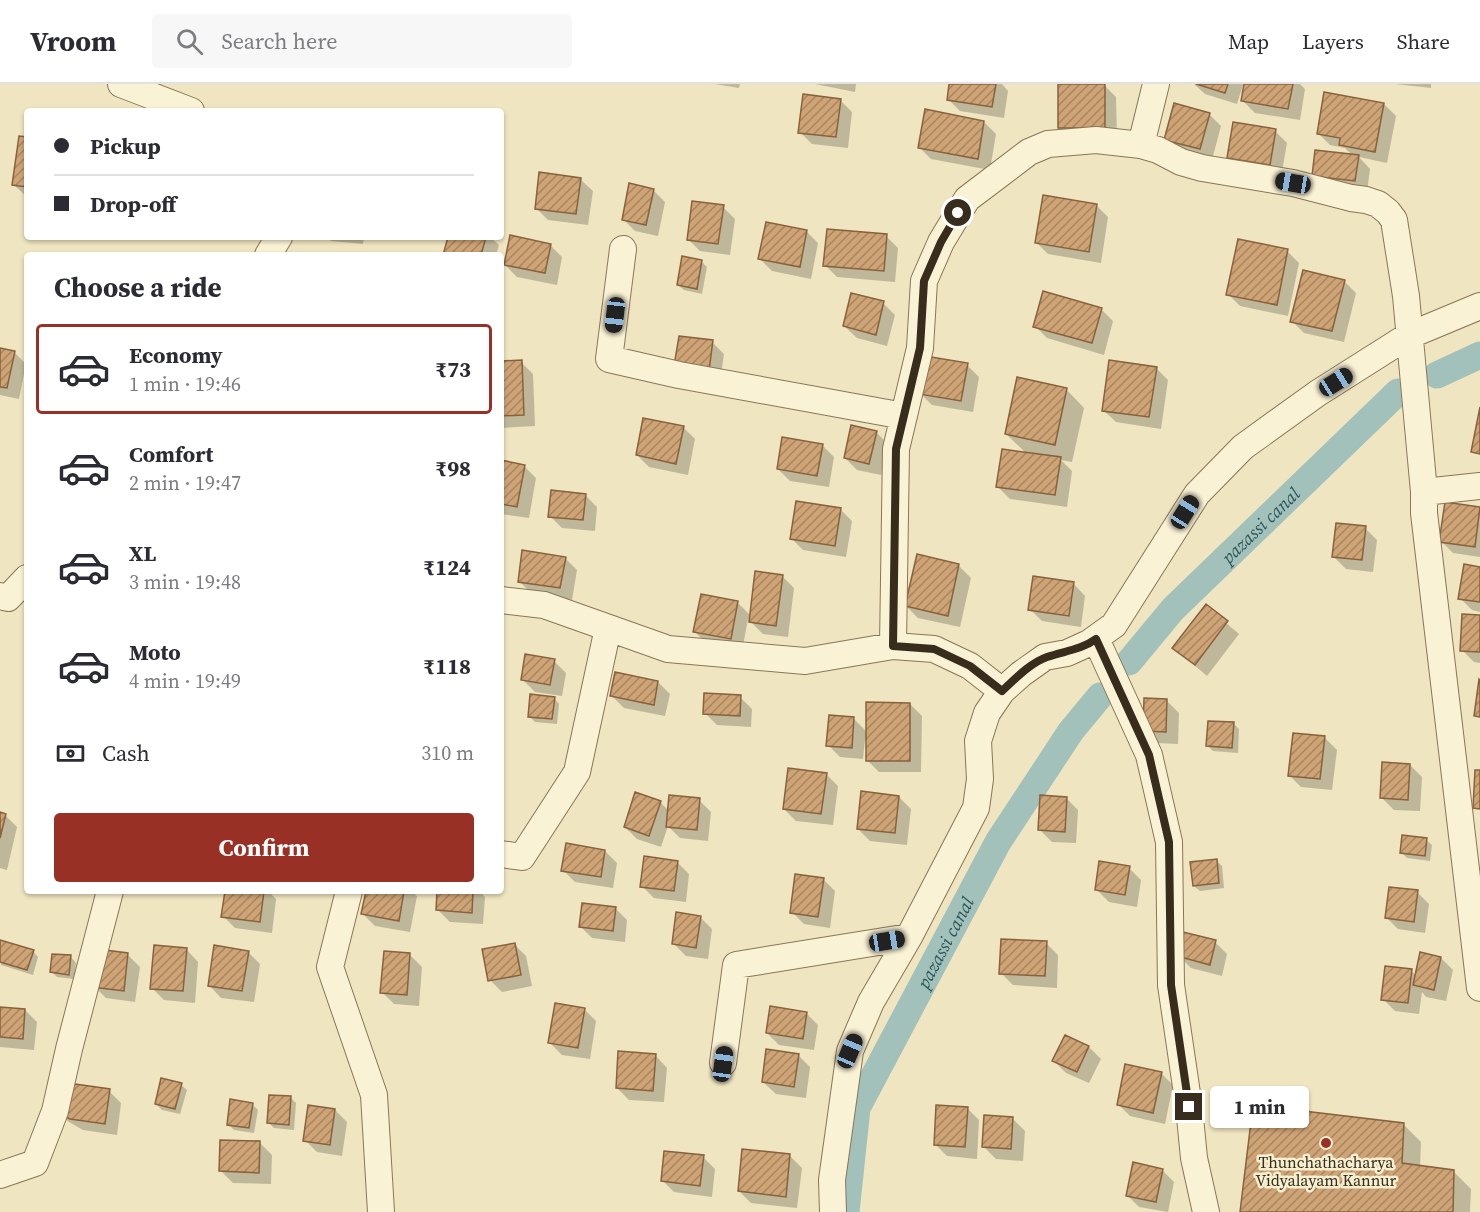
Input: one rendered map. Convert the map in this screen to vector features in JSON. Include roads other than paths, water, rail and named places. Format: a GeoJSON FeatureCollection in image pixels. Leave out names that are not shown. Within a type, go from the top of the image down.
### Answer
{"type":"FeatureCollection","features":[{"type":"Feature","properties":{"kind":"street"},"geometry":{"type":"LineString","coordinates":[[121,84],[182,108]]}},
{"type":"Feature","properties":{"kind":"street"},"geometry":{"type":"LineString","coordinates":[[1141,145],[1156,84]]}},
{"type":"Feature","properties":{"kind":"street"},"geometry":{"type":"LineString","coordinates":[[893,646],[896,449],[920,348],[924,281],[941,242],[967,199],[1029,152],[1048,144],[1096,140],[1141,145],[1202,168],[1293,183],[1330,194],[1378,204],[1388,212],[1396,229],[1406,296],[1424,513],[1480,988]]}},
{"type":"Feature","properties":{"kind":"street"},"geometry":{"type":"LineString","coordinates":[[623,249],[609,359],[679,375],[904,416]]}},
{"type":"Feature","properties":{"kind":"street"},"geometry":{"type":"LineString","coordinates":[[833,1212],[832,1180],[850,1051],[871,1002],[909,937],[976,808],[980,779],[978,741],[987,713],[1002,691],[1045,657],[1067,653],[1096,639],[1114,625],[1197,494],[1242,447],[1318,393],[1408,336],[1480,306]]}},
{"type":"Feature","properties":{"kind":"street"},"geometry":{"type":"LineString","coordinates":[[1424,492],[1480,486]]}},
{"type":"Feature","properties":{"kind":"street"},"geometry":{"type":"LineString","coordinates":[[0,596],[8,598],[24,581]]}},
{"type":"Feature","properties":{"kind":"street"},"geometry":{"type":"LineString","coordinates":[[504,600],[544,605],[668,649],[805,661],[893,646],[934,649],[970,666],[1002,691]]}},
{"type":"Feature","properties":{"kind":"street"},"geometry":{"type":"LineString","coordinates":[[504,854],[522,857],[577,772],[608,628]]}},
{"type":"Feature","properties":{"kind":"street"},"geometry":{"type":"LineString","coordinates":[[1096,639],[1149,755],[1169,842],[1171,985],[1194,1158],[1206,1212]]}},
{"type":"Feature","properties":{"kind":"street"},"geometry":{"type":"LineString","coordinates":[[0,1175],[35,1163],[55,1111],[110,894]]}},
{"type":"Feature","properties":{"kind":"street"},"geometry":{"type":"LineString","coordinates":[[348,894],[330,967],[374,1095],[381,1212]]}},
{"type":"Feature","properties":{"kind":"street"},"geometry":{"type":"LineString","coordinates":[[723,1064],[736,965],[909,937]]}},
{"type":"Feature","properties":{"kind":"waterway","name":"pazassi canal"},"geometry":{"type":"LineString","coordinates":[[1437,375],[1480,355]]}},
{"type":"Feature","properties":{"kind":"waterway","name":"pazassi canal"},"geometry":{"type":"LineString","coordinates":[[1129,662],[1173,609],[1398,392]]}},
{"type":"Feature","properties":{"kind":"waterway","name":"pazassi canal"},"geometry":{"type":"LineString","coordinates":[[846,1212],[857,1108],[998,842],[1071,731],[1100,696]]}},
{"type":"Feature","properties":{"kind":"place","name":"Thunchathacharya Vidyalayam Kannur"},"geometry":{"type":"Point","coordinates":[1326,1143]}}]}
